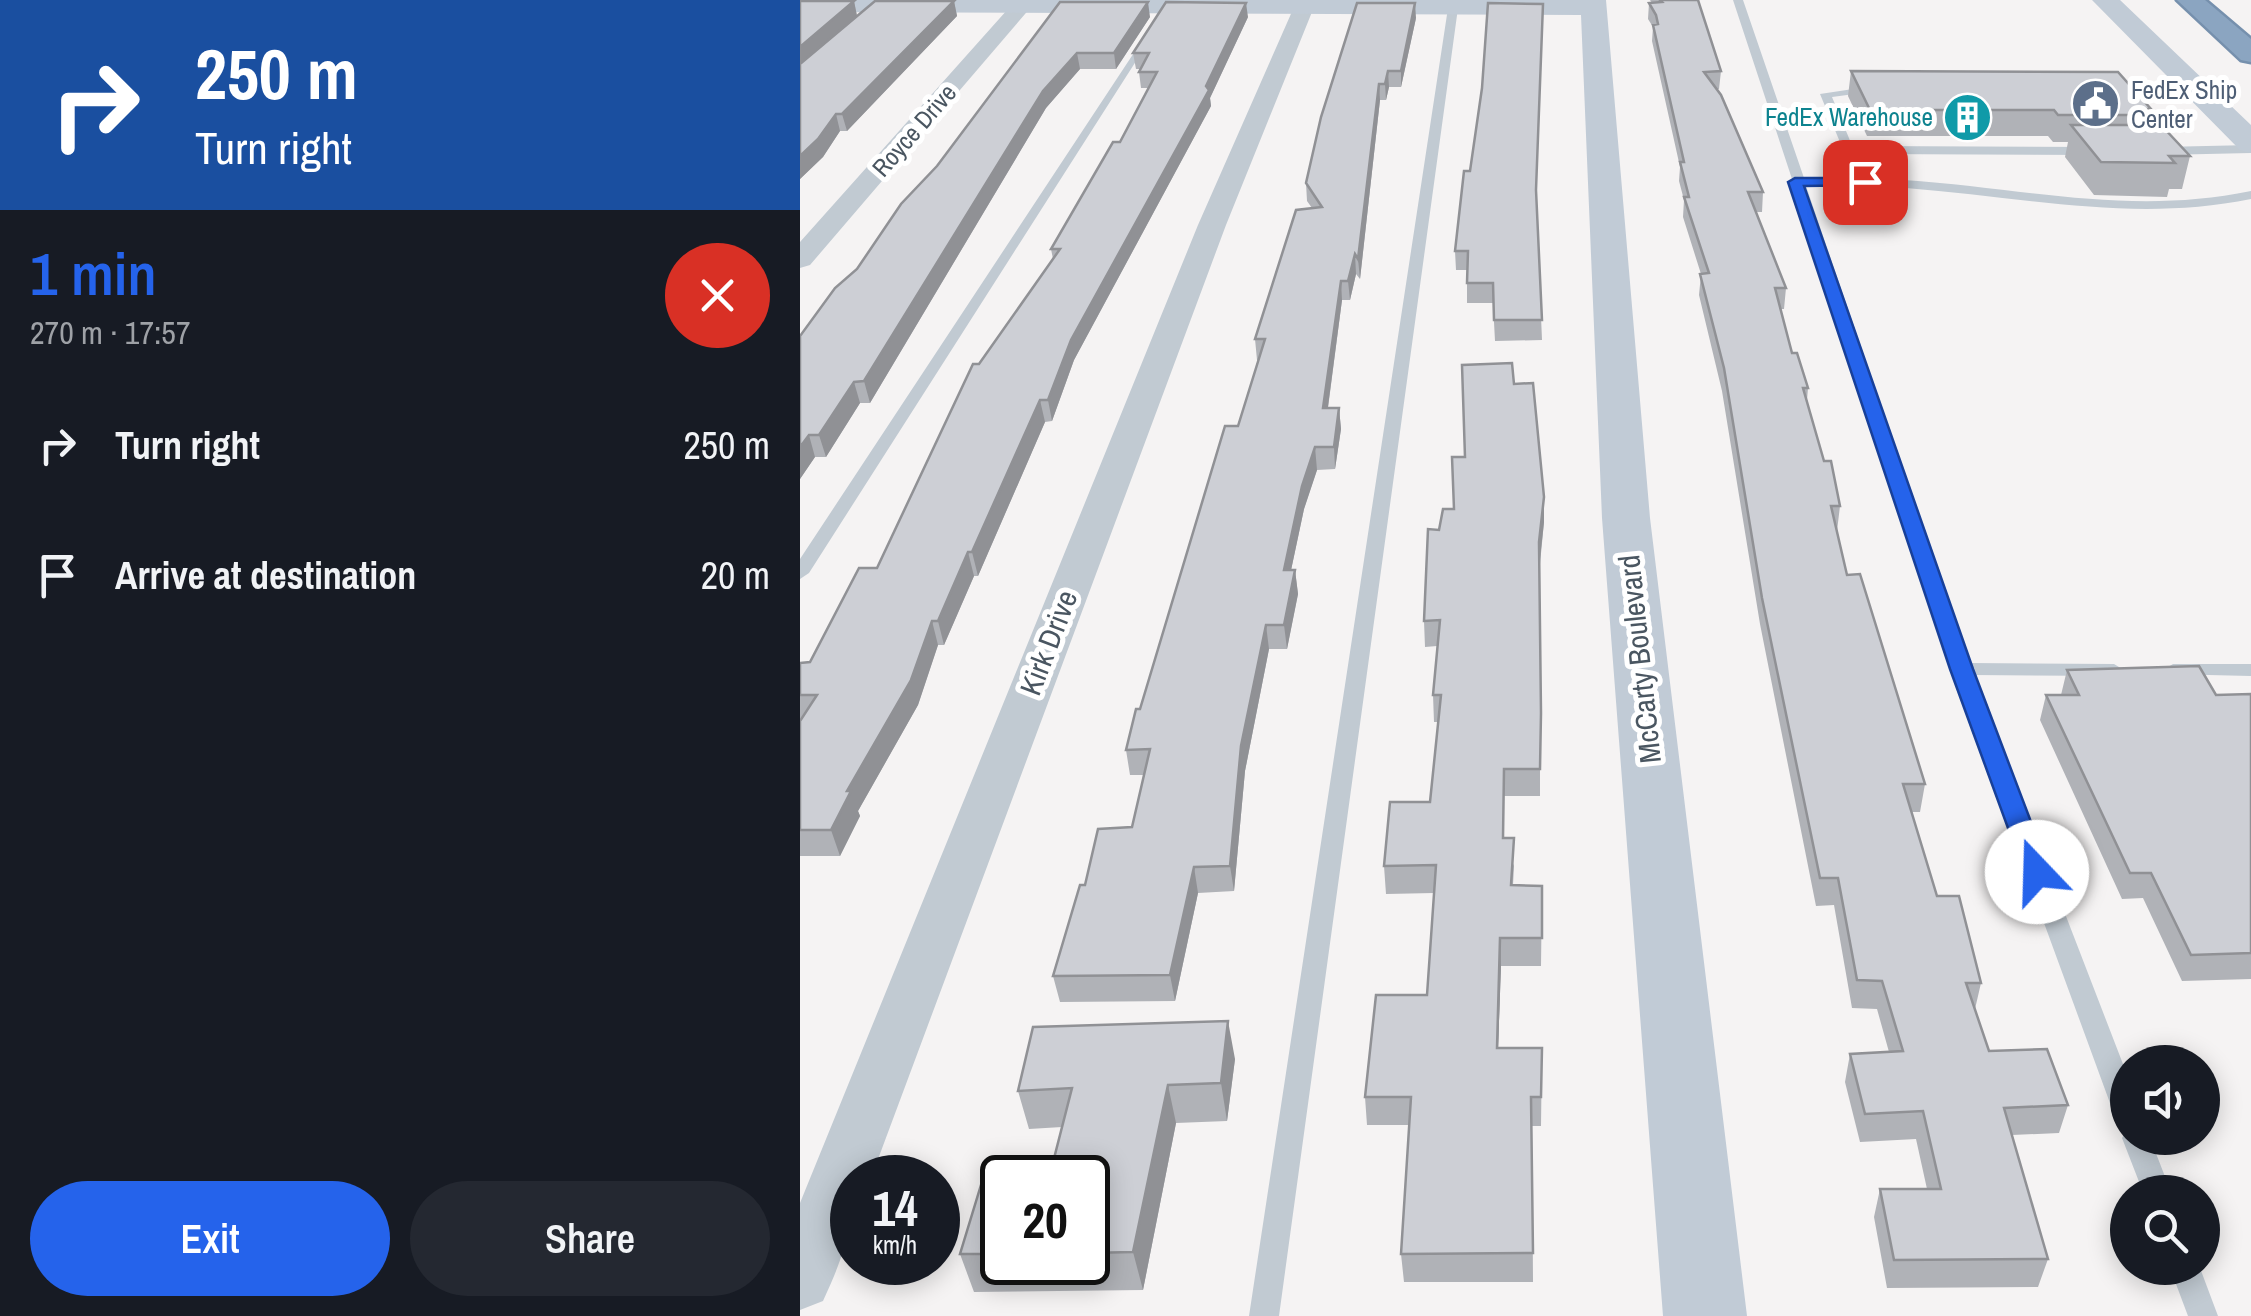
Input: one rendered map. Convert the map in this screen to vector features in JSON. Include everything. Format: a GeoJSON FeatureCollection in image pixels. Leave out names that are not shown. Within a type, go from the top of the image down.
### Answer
{"type":"FeatureCollection","features":[{"type":"Feature","properties":{"kind":"highway"},"geometry":{"type":"LineString","coordinates":[[2190,0],[2251,54]]}},
{"type":"Feature","properties":{"kind":"main road"},"geometry":{"type":"LineString","coordinates":[[2105,0],[2251,146]]}},
{"type":"Feature","properties":{"kind":"main road"},"geometry":{"type":"LineString","coordinates":[[800,4],[878,8],[1025,3],[1453,8],[1592,4]]}},
{"type":"Feature","properties":{"kind":"main road","name":"McCarty Boulevard"},"geometry":{"type":"LineString","coordinates":[[1592,4],[1626,518],[1705,1316]]}},
{"type":"Feature","properties":{"kind":"street","name":"Royce Drive"},"geometry":{"type":"LineString","coordinates":[[800,260],[1025,3]]}},
{"type":"Feature","properties":{"kind":"street","name":"Kirk Drive"},"geometry":{"type":"LineString","coordinates":[[800,1281],[1212,225],[1304,7]]}},
{"type":"Feature","properties":{"kind":"lane"},"geometry":{"type":"LineString","coordinates":[[1738,0],[1795,182],[1962,669],[2110,1066]]}},
{"type":"Feature","properties":{"kind":"lane"},"geometry":{"type":"LineString","coordinates":[[800,573],[1166,6]]}},
{"type":"Feature","properties":{"kind":"lane"},"geometry":{"type":"LineString","coordinates":[[1264,1316],[1453,8]]}},
{"type":"Feature","properties":{"kind":"lane"},"geometry":{"type":"LineString","coordinates":[[1879,89],[1825,94],[1846,144],[1865,150],[2104,151]]}},
{"type":"Feature","properties":{"kind":"lane"},"geometry":{"type":"LineString","coordinates":[[2094,90],[2195,90]]}},
{"type":"Feature","properties":{"kind":"lane"},"geometry":{"type":"LineString","coordinates":[[2142,151],[2251,146]]}},
{"type":"Feature","properties":{"kind":"lane"},"geometry":{"type":"LineString","coordinates":[[1795,182],[1904,184],[2098,206],[2212,203],[2251,194]]}},
{"type":"Feature","properties":{"kind":"lane"},"geometry":{"type":"LineString","coordinates":[[1962,669],[2251,670]]}},
{"type":"Feature","properties":{"kind":"lane"},"geometry":{"type":"LineString","coordinates":[[2191,1285],[2203,1316]]}},
{"type":"Feature","properties":{"kind":"building"},"geometry":{"type":"Polygon","coordinates":[[[1698,0],[1721,71],[1704,72],[1721,95],[1763,192],[1748,192],[1786,288],[1775,288],[1792,353],[1797,353],[1808,388],[1803,388],[1824,461],[1831,461],[1840,506],[1831,506],[1847,575],[1860,574],[1925,784],[1903,784],[1937,896],[1959,896],[1981,983],[1966,983],[1989,1051],[2047,1049],[2068,1105],[2004,1108],[2048,1259],[1894,1260],[1880,1189],[1941,1189],[1923,1111],[1865,1114],[1850,1054],[1903,1051],[1882,981],[1857,980],[1838,878],[1820,878],[1762,598],[1724,368],[1700,274],[1709,273],[1684,197],[1689,197],[1680,162],[1684,162],[1653,25],[1658,24],[1649,3],[1698,0]]]}},
{"type":"Feature","properties":{"kind":"building"},"geometry":{"type":"Polygon","coordinates":[[[800,1],[854,1],[800,47],[800,1]]]}},
{"type":"Feature","properties":{"kind":"building"},"geometry":{"type":"Polygon","coordinates":[[[875,1],[954,1],[842,114],[836,114],[800,156],[800,64],[875,1]]]}},
{"type":"Feature","properties":{"kind":"building"},"geometry":{"type":"Polygon","coordinates":[[[1060,2],[1148,2],[1114,53],[1077,53],[1043,91],[864,381],[854,382],[819,435],[809,435],[800,447],[800,336],[835,288],[857,269],[901,204],[937,166],[1060,2]]]}},
{"type":"Feature","properties":{"kind":"building"},"geometry":{"type":"Polygon","coordinates":[[[1166,2],[1246,3],[1206,86],[1209,90],[1071,340],[1048,400],[1040,400],[972,552],[968,552],[938,621],[932,621],[911,680],[847,791],[851,791],[831,830],[800,830],[800,721],[817,695],[800,695],[800,663],[810,662],[859,568],[877,568],[973,364],[979,364],[1060,249],[1051,249],[1113,142],[1120,142],[1157,72],[1139,72],[1149,53],[1133,53],[1166,2]]]}},
{"type":"Feature","properties":{"kind":"building"},"geometry":{"type":"Polygon","coordinates":[[[1357,3],[1415,3],[1401,71],[1388,71],[1385,84],[1379,84],[1358,259],[1355,254],[1348,281],[1341,281],[1323,408],[1339,408],[1334,447],[1315,447],[1302,486],[1284,570],[1295,570],[1284,625],[1266,625],[1241,746],[1230,866],[1194,867],[1170,975],[1053,976],[1080,885],[1085,885],[1098,829],[1132,827],[1150,749],[1126,750],[1136,709],[1140,709],[1225,426],[1238,426],[1265,339],[1255,339],[1296,210],[1322,207],[1306,183],[1321,117],[1357,3]]]}},
{"type":"Feature","properties":{"kind":"building"},"geometry":{"type":"Polygon","coordinates":[[[1488,3],[1543,4],[1536,190],[1542,320],[1494,320],[1493,283],[1467,283],[1468,251],[1455,251],[1464,171],[1470,171],[1482,88],[1488,3]]]}},
{"type":"Feature","properties":{"kind":"building"},"geometry":{"type":"Polygon","coordinates":[[[1851,71],[2118,72],[2151,109],[2141,109],[2146,115],[2058,115],[2054,110],[1870,110],[1851,71]]]}},
{"type":"Feature","properties":{"kind":"building"},"geometry":{"type":"Polygon","coordinates":[[[2071,125],[2161,125],[2190,156],[2169,156],[2175,163],[2101,162],[2071,125]]]}},
{"type":"Feature","properties":{"kind":"building"},"geometry":{"type":"Polygon","coordinates":[[[1512,363],[1514,384],[1533,383],[1544,497],[1539,542],[1540,769],[1504,769],[1503,838],[1514,838],[1511,885],[1542,886],[1542,938],[1500,938],[1497,1048],[1542,1048],[1541,1097],[1531,1097],[1533,1253],[1401,1254],[1411,1097],[1365,1097],[1376,995],[1427,995],[1436,865],[1384,866],[1390,802],[1430,802],[1441,695],[1433,695],[1440,620],[1424,621],[1428,529],[1439,530],[1443,509],[1454,509],[1452,457],[1465,457],[1462,365],[1512,363]]]}},
{"type":"Feature","properties":{"kind":"building"},"geometry":{"type":"Polygon","coordinates":[[[2199,666],[2216,695],[2251,694],[2251,953],[2191,955],[2151,873],[2130,873],[2046,695],[2079,695],[2067,670],[2199,666]]]}},
{"type":"Feature","properties":{"kind":"building"},"geometry":{"type":"Polygon","coordinates":[[[1228,1021],[1221,1083],[1168,1085],[1133,1252],[1110,1253],[1110,1155],[1055,1155],[1072,1088],[1018,1091],[1033,1027],[1228,1021]]]}},
{"type":"Feature","properties":{"kind":"building"},"geometry":{"type":"Polygon","coordinates":[[[980,1188],[980,1254],[960,1254],[980,1188]]]}},
{"type":"Feature","properties":{"kind":"place","name":"FedEx Ship Center"},"geometry":{"type":"Point","coordinates":[2096,104]}},
{"type":"Feature","properties":{"kind":"place","name":"FedEx Warehouse"},"geometry":{"type":"Point","coordinates":[1968,117]}},
{"type":"Feature","properties":{"kind":"route"},"geometry":{"type":"LineString","coordinates":[[1865,182],[1795,182],[1962,669],[2037,872]]}}]}
